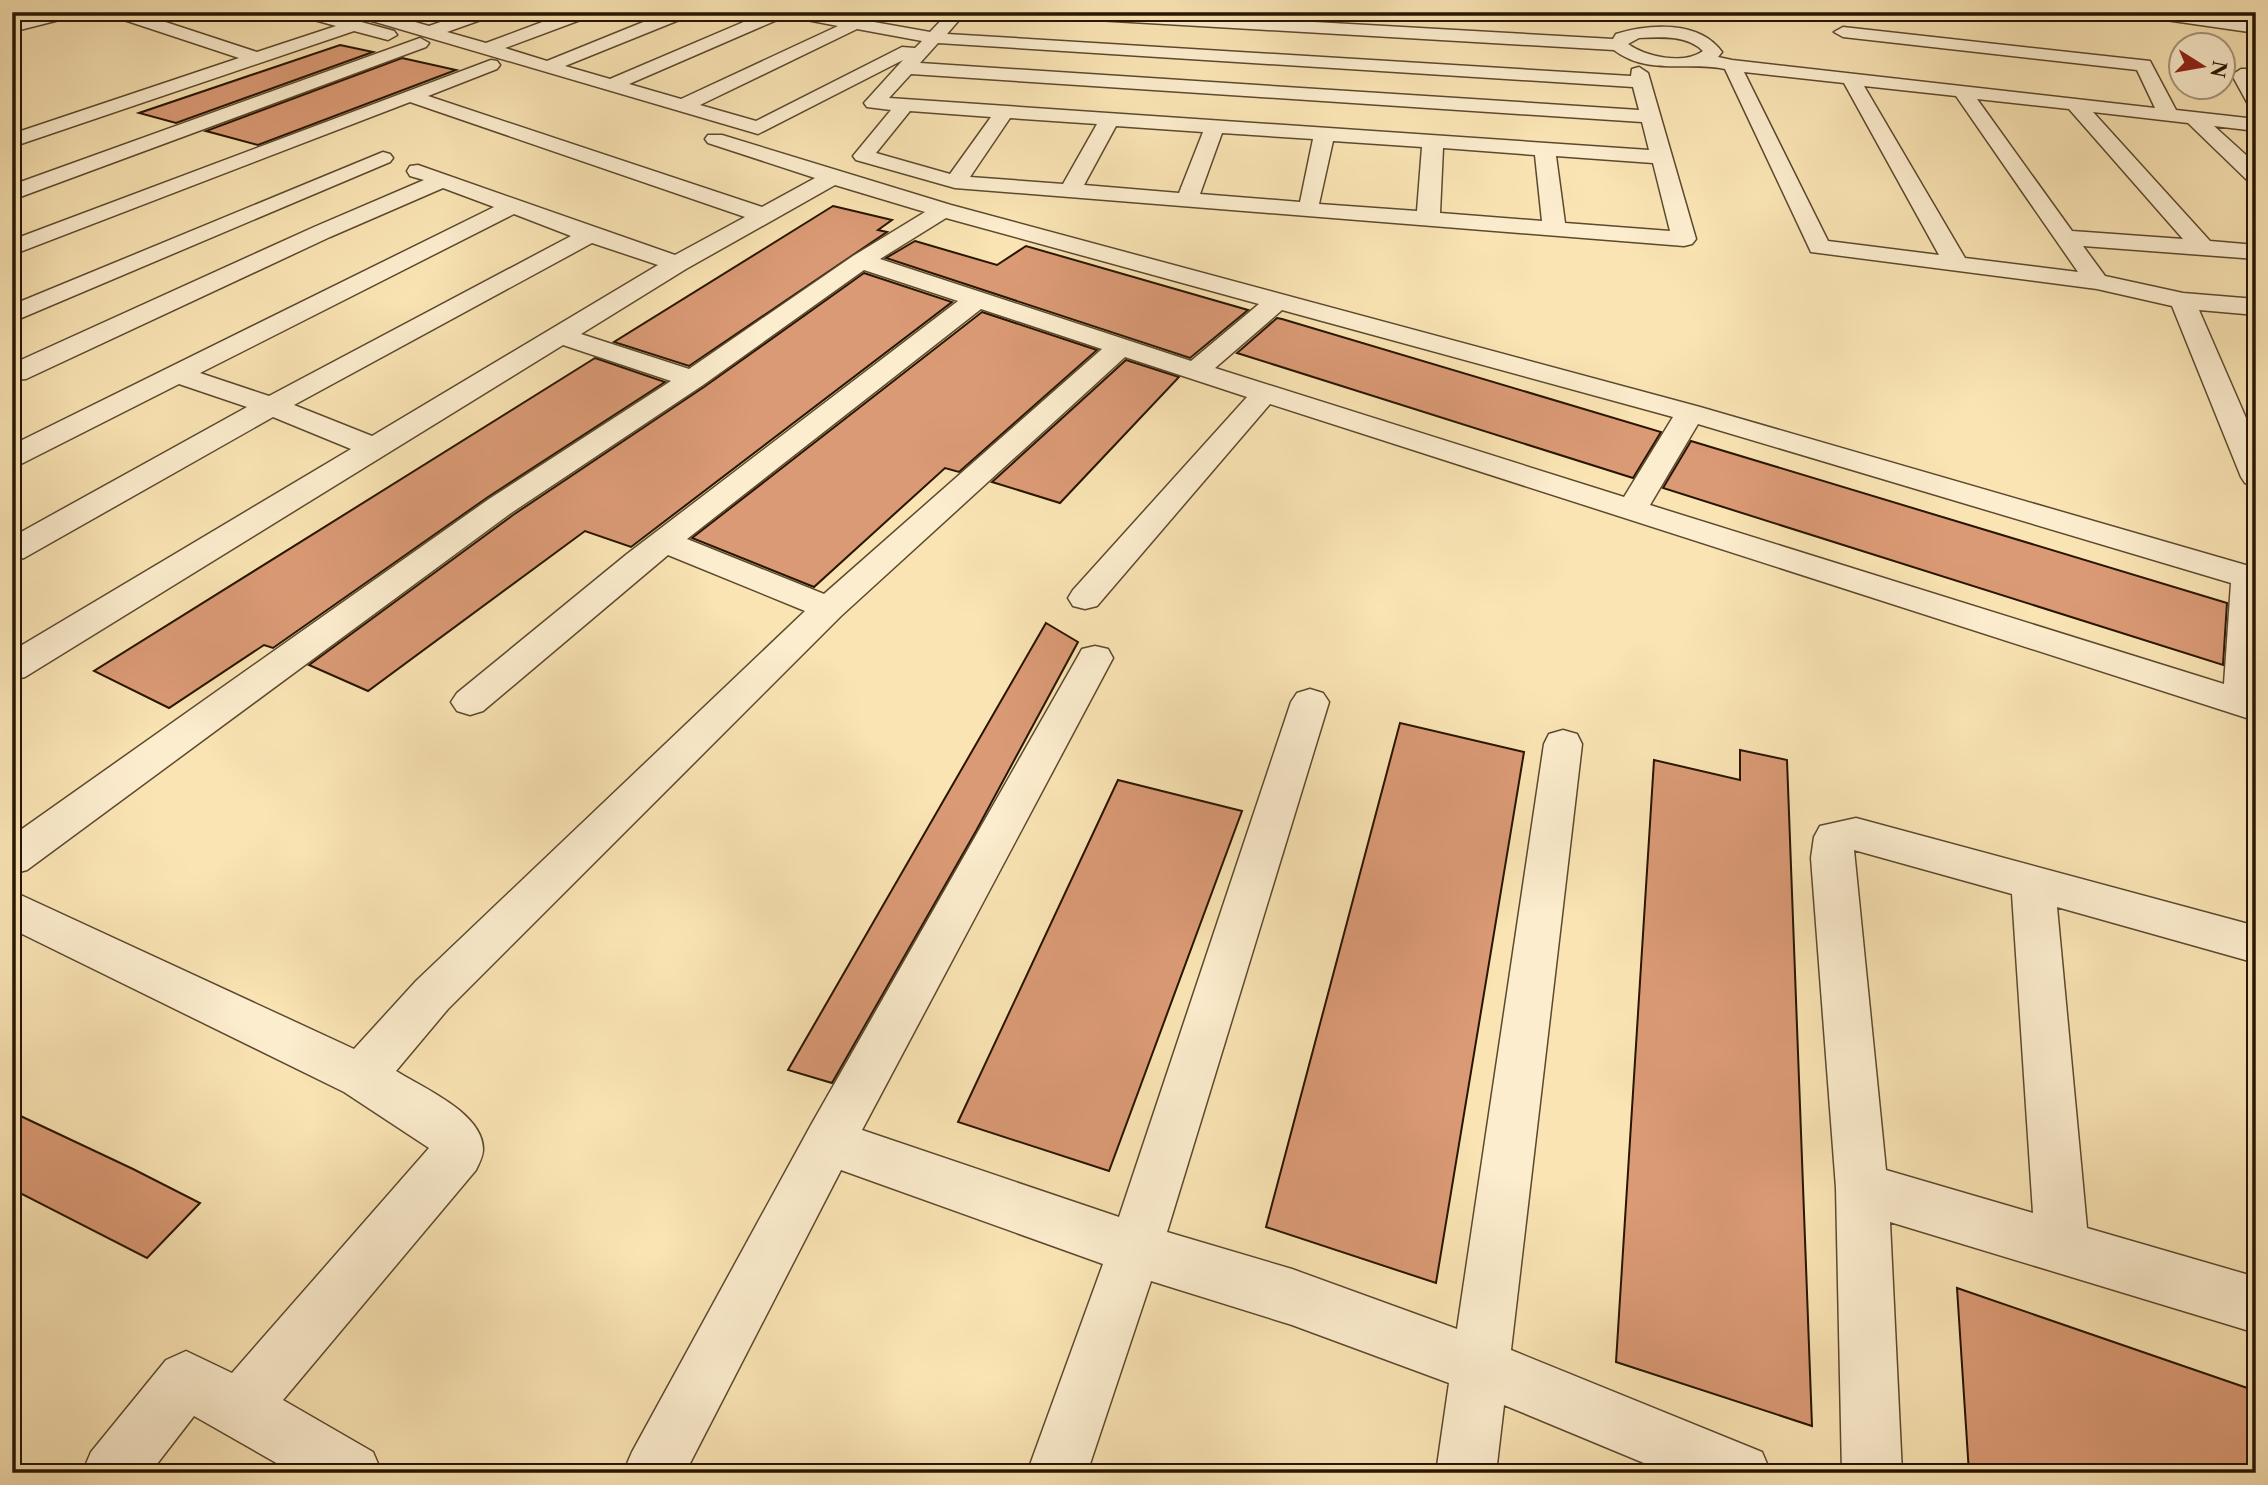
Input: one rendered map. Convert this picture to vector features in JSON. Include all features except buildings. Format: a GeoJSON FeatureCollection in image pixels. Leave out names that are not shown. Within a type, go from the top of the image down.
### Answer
{"type":"FeatureCollection","features":[{"type":"Feature","properties":{"kind":"street"},"geometry":{"type":"LineString","coordinates":[[12,27],[69,12]]}},
{"type":"Feature","properties":{"kind":"street"},"geometry":{"type":"LineString","coordinates":[[118,12],[257,58]]}},
{"type":"Feature","properties":{"kind":"street"},"geometry":{"type":"LineString","coordinates":[[306,12],[368,17],[489,57],[623,108]]}},
{"type":"Feature","properties":{"kind":"street"},"geometry":{"type":"LineString","coordinates":[[12,193],[425,38],[486,12]]}},
{"type":"Feature","properties":{"kind":"street"},"geometry":{"type":"LineString","coordinates":[[12,248],[410,96],[584,12]]}},
{"type":"Feature","properties":{"kind":"street"},"geometry":{"type":"LineString","coordinates":[[547,67],[683,12]]}},
{"type":"Feature","properties":{"kind":"street"},"geometry":{"type":"LineString","coordinates":[[612,85],[782,12]]}},
{"type":"Feature","properties":{"kind":"street"},"geometry":{"type":"LineString","coordinates":[[701,134],[833,177],[949,196],[1070,191],[1684,239],[1640,77],[934,38],[789,12]]}},
{"type":"Feature","properties":{"kind":"street"},"geometry":{"type":"LineString","coordinates":[[958,12],[874,103],[1662,158]]}},
{"type":"Feature","properties":{"kind":"street"},"geometry":{"type":"LineString","coordinates":[[1045,12],[1619,45],[1630,54],[1654,60],[1704,60],[2256,125]]}},
{"type":"Feature","properties":{"kind":"street"},"geometry":{"type":"LineString","coordinates":[[1674,34],[1678,12]]}},
{"type":"Feature","properties":{"kind":"street"},"geometry":{"type":"LineString","coordinates":[[2145,12],[2256,28]]}},
{"type":"Feature","properties":{"kind":"street"},"geometry":{"type":"LineString","coordinates":[[12,141],[257,58],[368,17]]}},
{"type":"Feature","properties":{"kind":"street"},"geometry":{"type":"LineString","coordinates":[[682,106],[855,24]]}},
{"type":"Feature","properties":{"kind":"street"},"geometry":{"type":"LineString","coordinates":[[1966,28],[1977,65]]}},
{"type":"Feature","properties":{"kind":"street"},"geometry":{"type":"LineString","coordinates":[[1843,32],[2136,63],[2144,65],[2155,96],[2166,94]]}},
{"type":"Feature","properties":{"kind":"street"},"geometry":{"type":"LineString","coordinates":[[1619,45],[1619,41],[1629,35],[1674,34],[1697,40],[1712,48],[1710,56],[1704,60]]}},
{"type":"Feature","properties":{"kind":"street"},"geometry":{"type":"LineString","coordinates":[[489,57],[547,67],[758,128],[934,38]]}},
{"type":"Feature","properties":{"kind":"street"},"geometry":{"type":"LineString","coordinates":[[1816,58],[1925,68]]}},
{"type":"Feature","properties":{"kind":"street"},"geometry":{"type":"LineString","coordinates":[[1732,65],[1819,247],[2096,282],[2183,301],[2256,307]]}},
{"type":"Feature","properties":{"kind":"street"},"geometry":{"type":"LineString","coordinates":[[906,68],[1650,117]]}},
{"type":"Feature","properties":{"kind":"street"},"geometry":{"type":"LineString","coordinates":[[2255,101],[2241,75],[2256,75]]}},
{"type":"Feature","properties":{"kind":"street"},"geometry":{"type":"LineString","coordinates":[[1850,78],[1957,265]]}},
{"type":"Feature","properties":{"kind":"street"},"geometry":{"type":"LineString","coordinates":[[1962,91],[2096,282]]}},
{"type":"Feature","properties":{"kind":"street"},"geometry":{"type":"LineString","coordinates":[[1286,131],[1296,94]]}},
{"type":"Feature","properties":{"kind":"street"},"geometry":{"type":"LineString","coordinates":[[410,96],[765,216]]}},
{"type":"Feature","properties":{"kind":"street"},"geometry":{"type":"LineString","coordinates":[[2236,98],[2255,101]]}},
{"type":"Feature","properties":{"kind":"street"},"geometry":{"type":"LineString","coordinates":[[2075,104],[2203,248]]}},
{"type":"Feature","properties":{"kind":"street"},"geometry":{"type":"LineString","coordinates":[[861,261],[1120,347],[2249,706],[2252,578],[1690,413],[1279,300],[949,196],[863,156],[905,105]]}},
{"type":"Feature","properties":{"kind":"street"},"geometry":{"type":"LineString","coordinates":[[12,858],[500,506],[693,379],[949,196],[1005,112]]}},
{"type":"Feature","properties":{"kind":"street"},"geometry":{"type":"LineString","coordinates":[[2194,118],[2256,176]]}},
{"type":"Feature","properties":{"kind":"street"},"geometry":{"type":"LineString","coordinates":[[1070,191],[1110,119]]}},
{"type":"Feature","properties":{"kind":"street"},"geometry":{"type":"LineString","coordinates":[[1187,200],[1215,126]]}},
{"type":"Feature","properties":{"kind":"street"},"geometry":{"type":"LineString","coordinates":[[316,132],[590,235],[677,264]]}},
{"type":"Feature","properties":{"kind":"street"},"geometry":{"type":"LineString","coordinates":[[1310,200],[1324,134]]}},
{"type":"Feature","properties":{"kind":"street"},"geometry":{"type":"LineString","coordinates":[[1428,219],[1433,142]]}},
{"type":"Feature","properties":{"kind":"street"},"geometry":{"type":"LineString","coordinates":[[1545,149],[1554,228]]}},
{"type":"Feature","properties":{"kind":"street"},"geometry":{"type":"LineString","coordinates":[[12,314],[383,158]]}},
{"type":"Feature","properties":{"kind":"street"},"geometry":{"type":"LineString","coordinates":[[12,668],[558,335],[677,264],[833,177]]}},
{"type":"Feature","properties":{"kind":"street"},"geometry":{"type":"LineString","coordinates":[[16,373],[322,232],[443,180]]}},
{"type":"Feature","properties":{"kind":"street"},"geometry":{"type":"LineString","coordinates":[[12,457],[513,206]]}},
{"type":"Feature","properties":{"kind":"street"},"geometry":{"type":"LineString","coordinates":[[12,551],[271,406],[590,235]]}},
{"type":"Feature","properties":{"kind":"street"},"geometry":{"type":"LineString","coordinates":[[2064,237],[2256,252]]}},
{"type":"Feature","properties":{"kind":"street"},"geometry":{"type":"LineString","coordinates":[[470,702],[665,542],[976,300]]}},
{"type":"Feature","properties":{"kind":"street"},"geometry":{"type":"LineString","coordinates":[[1195,371],[1279,300]]}},
{"type":"Feature","properties":{"kind":"street"},"geometry":{"type":"LineString","coordinates":[[2183,301],[2256,477]]}},
{"type":"Feature","properties":{"kind":"street"},"geometry":{"type":"LineString","coordinates":[[558,335],[693,379]]}},
{"type":"Feature","properties":{"kind":"street"},"geometry":{"type":"LineString","coordinates":[[361,1076],[432,995],[829,608],[1120,347]]}},
{"type":"Feature","properties":{"kind":"street"},"geometry":{"type":"LineString","coordinates":[[175,374],[271,406],[372,447]]}},
{"type":"Feature","properties":{"kind":"street"},"geometry":{"type":"LineString","coordinates":[[1085,598],[1266,393]]}},
{"type":"Feature","properties":{"kind":"street"},"geometry":{"type":"LineString","coordinates":[[1632,509],[1690,413]]}},
{"type":"Feature","properties":{"kind":"street"},"geometry":{"type":"LineString","coordinates":[[665,542],[829,608]]}},
{"type":"Feature","properties":{"kind":"street"},"geometry":{"type":"LineString","coordinates":[[653,1473],[829,1142],[1095,658]]}},
{"type":"Feature","properties":{"kind":"street"},"geometry":{"type":"LineString","coordinates":[[1057,1473],[1135,1249],[1310,702]]}},
{"type":"Feature","properties":{"kind":"street"},"geometry":{"type":"LineString","coordinates":[[1466,1473],[1478,1365],[1563,744]]}},
{"type":"Feature","properties":{"kind":"street"},"geometry":{"type":"LineString","coordinates":[[1872,1473],[1862,1188],[1832,858],[1835,837],[1856,834],[2256,945]]}},
{"type":"Feature","properties":{"kind":"street"},"geometry":{"type":"LineString","coordinates":[[2033,883],[2062,1247]]}},
{"type":"Feature","properties":{"kind":"street"},"geometry":{"type":"LineString","coordinates":[[12,909],[361,1076],[436,1123],[457,1140],[458,1153],[260,1383],[241,1409]]}},
{"type":"Feature","properties":{"kind":"street"},"geometry":{"type":"LineString","coordinates":[[829,1142],[1135,1249],[1292,1297],[1478,1365],[1741,1473]]}},
{"type":"Feature","properties":{"kind":"street"},"geometry":{"type":"LineString","coordinates":[[1862,1188],[2256,1305]]}},
{"type":"Feature","properties":{"kind":"street"},"geometry":{"type":"LineString","coordinates":[[112,1473],[186,1380],[352,1473]]}}]}
